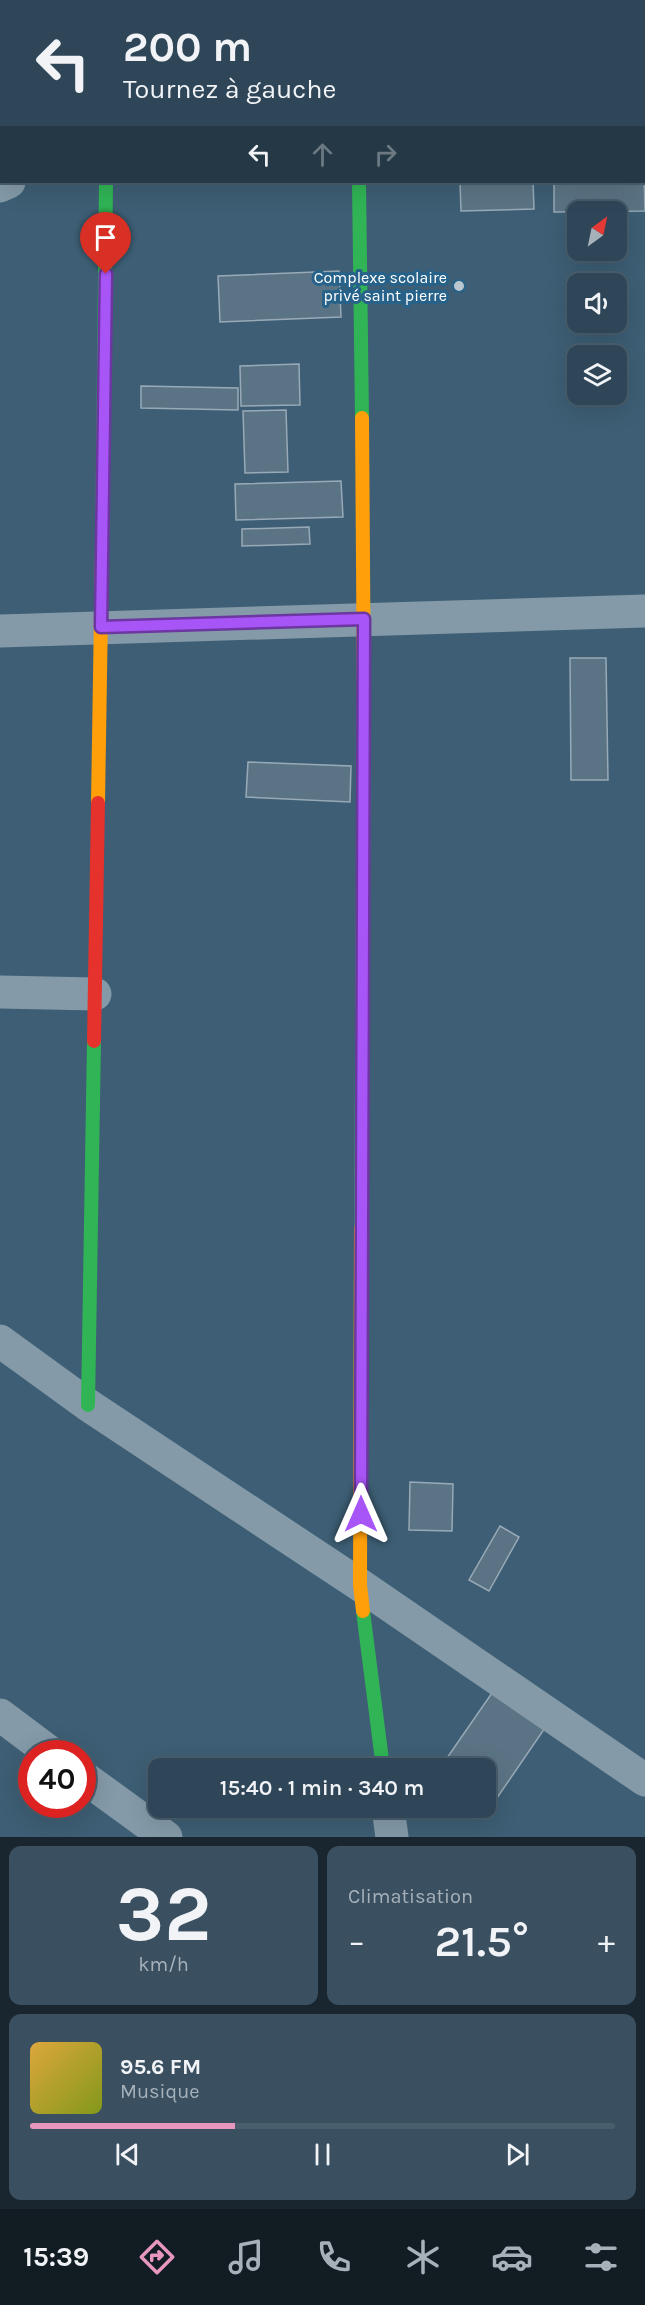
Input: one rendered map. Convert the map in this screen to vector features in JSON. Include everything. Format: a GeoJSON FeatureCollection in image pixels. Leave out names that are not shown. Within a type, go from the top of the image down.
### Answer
{"type":"FeatureCollection","features":[{"type":"Feature","properties":{"kind":"street"},"geometry":{"type":"LineString","coordinates":[[88,1405],[106,183]]}},
{"type":"Feature","properties":{"kind":"street"},"geometry":{"type":"LineString","coordinates":[[359,183],[364,619],[360,1585],[382,1758]]}},
{"type":"Feature","properties":{"kind":"street"},"geometry":{"type":"LineString","coordinates":[[0,631],[645,611]]}},
{"type":"Feature","properties":{"kind":"street"},"geometry":{"type":"LineString","coordinates":[[0,992],[95,994]]}},
{"type":"Feature","properties":{"kind":"street"},"geometry":{"type":"LineString","coordinates":[[0,1341],[88,1405],[360,1585],[645,1780]]}},
{"type":"Feature","properties":{"kind":"street"},"geometry":{"type":"LineString","coordinates":[[0,1715],[33,1740]]}},
{"type":"Feature","properties":{"kind":"street"},"geometry":{"type":"LineString","coordinates":[[96,1786],[166,1837]]}},
{"type":"Feature","properties":{"kind":"street"},"geometry":{"type":"LineString","coordinates":[[389,1818],[392,1837]]}},
{"type":"Feature","properties":{"kind":"building"},"geometry":{"type":"Polygon","coordinates":[[[460,183],[533,183],[534,209],[461,211],[460,183]]]}},
{"type":"Feature","properties":{"kind":"building"},"geometry":{"type":"Polygon","coordinates":[[[554,183],[644,183],[645,211],[627,211],[627,201],[567,201],[567,212],[554,212],[554,183]]]}},
{"type":"Feature","properties":{"kind":"building"},"geometry":{"type":"Polygon","coordinates":[[[339,271],[341,317],[220,322],[218,276],[339,271]]]}},
{"type":"Feature","properties":{"kind":"building"},"geometry":{"type":"Polygon","coordinates":[[[299,364],[300,405],[241,406],[240,366],[299,364]]]}},
{"type":"Feature","properties":{"kind":"building"},"geometry":{"type":"Polygon","coordinates":[[[141,386],[238,388],[238,410],[141,408],[141,386]]]}},
{"type":"Feature","properties":{"kind":"building"},"geometry":{"type":"Polygon","coordinates":[[[286,410],[288,472],[245,473],[243,411],[286,410]]]}},
{"type":"Feature","properties":{"kind":"building"},"geometry":{"type":"Polygon","coordinates":[[[341,481],[343,517],[236,520],[235,484],[341,481]]]}},
{"type":"Feature","properties":{"kind":"building"},"geometry":{"type":"Polygon","coordinates":[[[309,527],[310,544],[242,546],[242,529],[309,527]]]}},
{"type":"Feature","properties":{"kind":"building"},"geometry":{"type":"Polygon","coordinates":[[[570,658],[606,658],[608,780],[571,780],[570,658]]]}},
{"type":"Feature","properties":{"kind":"building"},"geometry":{"type":"Polygon","coordinates":[[[248,762],[351,766],[350,802],[246,797],[248,762]]]}},
{"type":"Feature","properties":{"kind":"building"},"geometry":{"type":"Polygon","coordinates":[[[410,1482],[453,1484],[452,1531],[409,1530],[410,1482]]]}},
{"type":"Feature","properties":{"kind":"building"},"geometry":{"type":"Polygon","coordinates":[[[500,1526],[519,1537],[489,1591],[469,1580],[500,1526]]]}},
{"type":"Feature","properties":{"kind":"building"},"geometry":{"type":"Polygon","coordinates":[[[494,1690],[547,1725],[496,1799],[496,1758],[447,1758],[494,1690]]]}},
{"type":"Feature","properties":{"kind":"traffic: fast"},"geometry":{"type":"LineString","coordinates":[[102,549],[106,183]]}},
{"type":"Feature","properties":{"kind":"traffic: fast"},"geometry":{"type":"LineString","coordinates":[[359,183],[362,418]]}},
{"type":"Feature","properties":{"kind":"traffic: fast"},"geometry":{"type":"LineString","coordinates":[[361,1228],[364,706]]}},
{"type":"Feature","properties":{"kind":"traffic: fast"},"geometry":{"type":"LineString","coordinates":[[88,1405],[94,1041]]}},
{"type":"Feature","properties":{"kind":"traffic: fast"},"geometry":{"type":"LineString","coordinates":[[363,1611],[382,1758]]}},
{"type":"Feature","properties":{"kind":"traffic: slow"},"geometry":{"type":"LineString","coordinates":[[362,418],[364,706]]}},
{"type":"Feature","properties":{"kind":"traffic: slow"},"geometry":{"type":"LineString","coordinates":[[98,803],[102,549]]}},
{"type":"Feature","properties":{"kind":"traffic: slow"},"geometry":{"type":"LineString","coordinates":[[361,1228],[360,1585],[363,1611]]}},
{"type":"Feature","properties":{"kind":"traffic: jam"},"geometry":{"type":"LineString","coordinates":[[94,1041],[98,803]]}},
{"type":"Feature","properties":{"kind":"place","name":"Complexe scolaire privé saint pierre"},"geometry":{"type":"Point","coordinates":[459,286]}},
{"type":"Feature","properties":{"kind":"route"},"geometry":{"type":"LineString","coordinates":[[106,274],[101,627],[364,619],[361,1514]]}}]}
